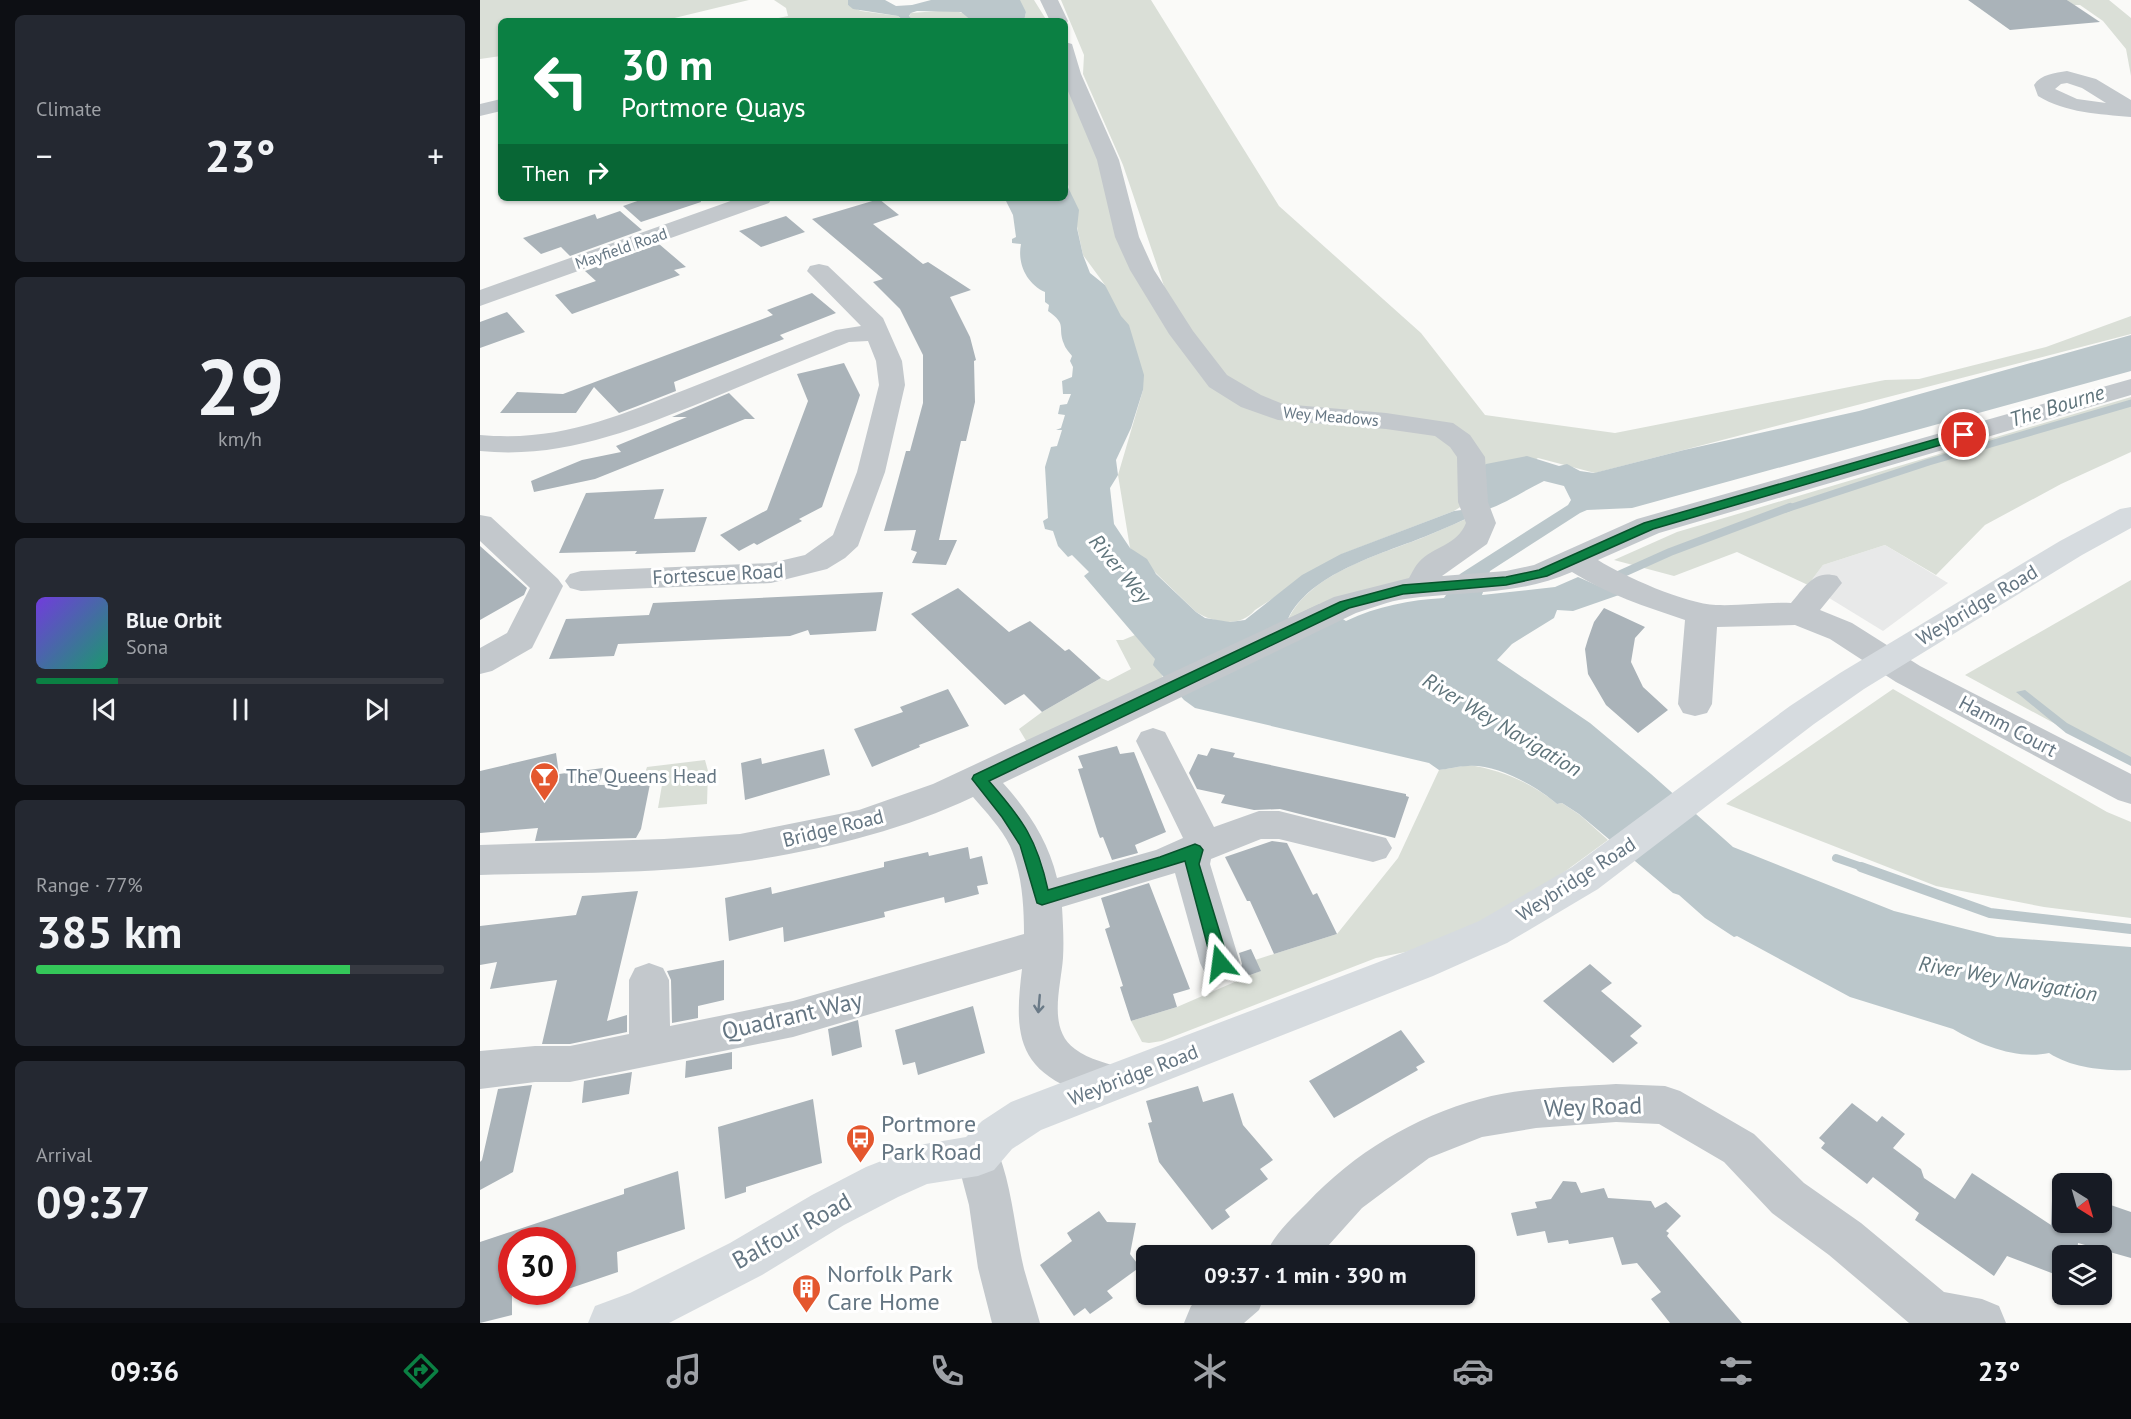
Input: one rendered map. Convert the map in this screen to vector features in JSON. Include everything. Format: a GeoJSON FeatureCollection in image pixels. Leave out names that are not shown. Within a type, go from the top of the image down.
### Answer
{"type":"FeatureCollection","features":[{"type":"Feature","properties":{"kind":"main road","name":"Weybridge Road"},"geometry":{"type":"LineString","coordinates":[[978,1156],[997,1135],[1026,1116],[1457,949],[1525,914],[1583,879],[1802,715],[1885,660],[2071,548],[2131,516]]}},
{"type":"Feature","properties":{"kind":"main road","name":"Balfour Road"},"geometry":{"type":"LineString","coordinates":[[612,1323],[641,1312],[746,1259],[828,1210],[882,1182],[925,1164],[978,1156]]}},
{"type":"Feature","properties":{"kind":"street"},"geometry":{"type":"LineString","coordinates":[[1049,0],[1058,18]]}},
{"type":"Feature","properties":{"kind":"street","name":"Wey Meadows"},"geometry":{"type":"LineString","coordinates":[[1068,61],[1071,74],[1108,160],[1127,237],[1137,259],[1182,334],[1218,381],[1251,401],[1278,412],[1386,421],[1443,429],[1461,441],[1471,457],[1476,509],[1481,522],[1476,537],[1453,555],[1431,567],[1424,587]]}},
{"type":"Feature","properties":{"kind":"street"},"geometry":{"type":"LineString","coordinates":[[480,110],[498,106]]}},
{"type":"Feature","properties":{"kind":"street","name":"Mayfield Road"},"geometry":{"type":"LineString","coordinates":[[480,298],[753,201]]}},
{"type":"Feature","properties":{"kind":"street","name":"Fortescue Road"},"geometry":{"type":"LineString","coordinates":[[580,581],[771,573],[805,566],[834,551],[846,539],[871,472],[888,406],[892,385],[890,362],[870,318],[819,271]]}},
{"type":"Feature","properties":{"kind":"street"},"geometry":{"type":"LineString","coordinates":[[480,443],[514,446],[541,444],[605,430],[844,335],[878,332]]}},
{"type":"Feature","properties":{"kind":"street","name":"Bridge Road"},"geometry":{"type":"LineString","coordinates":[[480,860],[664,854],[777,843],[861,824],[914,807],[979,779],[1332,610],[1385,593],[1424,587],[1506,581],[1542,573],[1600,574],[1648,526],[2131,387]]}},
{"type":"Feature","properties":{"kind":"street"},"geometry":{"type":"LineString","coordinates":[[480,524],[546,586],[520,640],[480,663]]}},
{"type":"Feature","properties":{"kind":"street"},"geometry":{"type":"LineString","coordinates":[[1600,574],[1674,594],[1702,614],[1715,616],[1799,614],[1826,583]]}},
{"type":"Feature","properties":{"kind":"street"},"geometry":{"type":"LineString","coordinates":[[1695,704],[1702,614]]}},
{"type":"Feature","properties":{"kind":"street","name":"Hamm Court"},"geometry":{"type":"LineString","coordinates":[[1799,614],[1841,631],[1885,660],[2131,790]]}},
{"type":"Feature","properties":{"kind":"street"},"geometry":{"type":"LineString","coordinates":[[1153,741],[1202,840],[1195,850],[1191,864],[1220,963]]}},
{"type":"Feature","properties":{"kind":"street"},"geometry":{"type":"LineString","coordinates":[[979,779],[1008,813],[1034,859],[1042,898],[1044,946],[1038,1014],[1042,1041],[1054,1058],[1084,1075],[1111,1083]]}},
{"type":"Feature","properties":{"kind":"street"},"geometry":{"type":"LineString","coordinates":[[1042,898],[1164,862],[1259,825],[1279,825],[1372,848]]}},
{"type":"Feature","properties":{"kind":"street","name":"Quadrant Way"},"geometry":{"type":"LineString","coordinates":[[480,1070],[535,1064],[570,1064],[804,1016],[1044,946]]}},
{"type":"Feature","properties":{"kind":"street"},"geometry":{"type":"LineString","coordinates":[[649,980],[650,1048]]}},
{"type":"Feature","properties":{"kind":"street","name":"Wey Road"},"geometry":{"type":"LineString","coordinates":[[1298,1245],[1346,1192],[1414,1144],[1481,1118],[1536,1109],[1616,1103],[1665,1106],[1739,1148],[1788,1198],[1845,1239],[1933,1313],[1971,1322]]}},
{"type":"Feature","properties":{"kind":"street"},"geometry":{"type":"LineString","coordinates":[[978,1156],[991,1206],[1001,1268],[1016,1323]]}},
{"type":"Feature","properties":{"kind":"street"},"geometry":{"type":"LineString","coordinates":[[1208,1323],[1229,1305]]}},
{"type":"Feature","properties":{"kind":"shaded area"},"geometry":{"type":"Polygon","coordinates":[[[480,0],[749,0],[674,18],[498,18],[498,56],[480,59],[480,0]]]}},
{"type":"Feature","properties":{"kind":"shaded area"},"geometry":{"type":"Polygon","coordinates":[[[774,0],[848,0],[848,5],[861,11],[900,18],[778,18],[788,16],[786,8],[774,0]]]}},
{"type":"Feature","properties":{"kind":"shaded area"},"geometry":{"type":"Polygon","coordinates":[[[1014,0],[1034,0],[1045,18],[1025,18],[1026,12],[1014,0]]]}},
{"type":"Feature","properties":{"kind":"shaded area"},"geometry":{"type":"Polygon","coordinates":[[[1061,0],[1151,0],[1279,206],[1421,333],[1485,415],[1615,433],[1885,380],[1919,379],[2046,347],[2131,316],[2131,334],[1595,473],[1538,458],[1454,511],[1342,554],[1249,616],[1227,622],[1211,619],[1196,612],[1130,548],[1118,475],[1143,390],[1105,285],[1083,255],[1068,184],[1068,88],[1189,360],[1123,165],[1083,74],[1084,55],[1061,0]]]}},
{"type":"Feature","properties":{"kind":"shaded area"},"geometry":{"type":"Polygon","coordinates":[[[2067,0],[2109,0],[2131,18],[2131,76],[2126,49],[2103,21],[2080,5],[2074,5],[2067,0]]]}},
{"type":"Feature","properties":{"kind":"shaded area"},"geometry":{"type":"Polygon","coordinates":[[[952,10],[966,14],[969,18],[910,18],[911,13],[952,10]]]}},
{"type":"Feature","properties":{"kind":"shaded area"},"geometry":{"type":"Polygon","coordinates":[[[2131,397],[2131,452],[2061,484],[1985,525],[1936,575],[1885,545],[1823,565],[1808,585],[1737,552],[1674,576],[1614,560],[1677,532],[2131,397]]]}},
{"type":"Feature","properties":{"kind":"shaded area"},"geometry":{"type":"Polygon","coordinates":[[[1473,516],[1479,517],[1420,587],[1319,604],[1288,620],[1298,604],[1328,578],[1366,559],[1473,516]]]}},
{"type":"Feature","properties":{"kind":"shaded area"},"geometry":{"type":"Polygon","coordinates":[[[1885,545],[1948,583],[1883,631],[1808,585],[1823,565],[1885,545]]]}},
{"type":"Feature","properties":{"kind":"shaded area"},"geometry":{"type":"Polygon","coordinates":[[[2131,580],[2131,765],[1965,675],[2131,580]]]}},
{"type":"Feature","properties":{"kind":"shaded area"},"geometry":{"type":"Polygon","coordinates":[[[1135,635],[1156,659],[1163,678],[1028,744],[1019,729],[1042,712],[1101,678],[1108,681],[1131,669],[1116,640],[1135,635]]]}},
{"type":"Feature","properties":{"kind":"shaded area"},"geometry":{"type":"Polygon","coordinates":[[[1893,689],[2107,812],[2131,822],[2131,918],[2044,907],[1936,886],[1726,804],[1893,689]]]}},
{"type":"Feature","properties":{"kind":"shaded area"},"geometry":{"type":"Polygon","coordinates":[[[705,760],[708,771],[707,804],[658,808],[662,785],[602,784],[644,776],[647,767],[705,760]]]}},
{"type":"Feature","properties":{"kind":"shaded area"},"geometry":{"type":"Polygon","coordinates":[[[1469,765],[1493,770],[1527,784],[1557,804],[1562,803],[1580,815],[1608,840],[1526,900],[1420,949],[1376,958],[1162,1041],[1142,1042],[1131,1021],[1177,1007],[1260,971],[1255,960],[1337,934],[1398,858],[1439,770],[1469,765]]]}},
{"type":"Feature","properties":{"kind":"water"},"geometry":{"type":"Polygon","coordinates":[[[848,0],[885,0],[896,6],[931,0],[1020,0],[1026,12],[1025,18],[968,18],[961,12],[917,11],[911,13],[911,18],[900,18],[853,9],[848,5],[848,0]]]}},
{"type":"Feature","properties":{"kind":"water"},"geometry":{"type":"Polygon","coordinates":[[[1068,187],[1079,210],[1077,228],[1090,273],[1105,285],[1121,316],[1129,325],[1144,375],[1143,390],[1131,428],[1116,460],[1118,475],[1110,488],[1114,524],[1130,548],[1147,559],[1156,574],[1196,612],[1205,618],[1230,622],[1245,620],[1302,575],[1341,554],[1454,511],[1469,509],[1479,470],[1486,464],[1527,456],[1559,466],[1567,464],[1580,471],[1594,473],[1684,450],[1859,411],[2131,335],[2131,371],[1632,508],[1587,510],[1490,571],[1482,595],[1555,587],[1578,577],[1619,595],[1573,611],[1557,610],[1554,618],[1512,644],[1497,660],[1590,723],[1733,847],[1894,911],[1997,937],[2131,947],[2131,1070],[2089,1068],[2049,1053],[2037,1055],[1999,1050],[1953,1029],[1850,997],[1737,936],[1734,937],[1705,918],[1679,895],[1673,893],[1579,814],[1562,803],[1557,804],[1539,790],[1503,772],[1479,766],[1439,770],[1429,763],[1195,708],[1184,700],[1153,665],[1155,659],[1084,576],[1089,572],[1072,555],[1068,557],[1058,546],[1053,531],[1045,529],[1043,521],[1048,518],[1045,467],[1051,447],[1057,446],[1062,430],[1056,430],[1061,428],[1065,415],[1058,414],[1060,405],[1067,404],[1071,394],[1063,394],[1062,381],[1072,377],[1073,367],[1070,361],[1072,356],[1062,338],[1060,323],[1048,311],[1049,305],[1045,302],[1045,292],[1028,279],[1022,266],[1021,244],[1012,243],[1012,239],[1016,237],[1013,215],[1006,201],[1068,201],[1068,187]],[[1544,481],[1499,505],[1368,559],[1329,578],[1298,603],[1288,619],[1319,604],[1346,621],[1370,611],[1394,605],[1444,598],[1460,574],[1568,505],[1571,500],[1564,486],[1544,481]]]}},
{"type":"Feature","properties":{"kind":"water"},"geometry":{"type":"Polygon","coordinates":[[[2025,690],[2067,723],[2131,757],[2131,766],[2066,733],[2016,692],[2025,690]]]}},
{"type":"Feature","properties":{"kind":"building"},"geometry":{"type":"Polygon","coordinates":[[[1968,0],[2067,0],[2100,22],[2010,30],[1968,0]]]}},
{"type":"Feature","properties":{"kind":"building"},"geometry":{"type":"Polygon","coordinates":[[[637,201],[701,202],[641,222],[623,206],[637,201]]]}},
{"type":"Feature","properties":{"kind":"building"},"geometry":{"type":"Polygon","coordinates":[[[872,201],[882,201],[899,215],[873,224],[923,264],[928,262],[971,290],[950,297],[970,337],[976,360],[974,361],[975,402],[966,441],[961,441],[939,540],[957,540],[946,565],[912,563],[917,552],[911,550],[916,530],[884,531],[906,451],[910,451],[923,403],[923,355],[900,309],[873,282],[883,279],[812,219],[872,201]]]}},
{"type":"Feature","properties":{"kind":"building"},"geometry":{"type":"Polygon","coordinates":[[[620,211],[642,230],[570,256],[561,247],[541,254],[523,238],[595,214],[597,219],[620,211]]]}},
{"type":"Feature","properties":{"kind":"building"},"geometry":{"type":"Polygon","coordinates":[[[786,216],[805,232],[761,247],[739,231],[786,216]]]}},
{"type":"Feature","properties":{"kind":"building"},"geometry":{"type":"Polygon","coordinates":[[[659,244],[686,267],[674,270],[680,275],[572,314],[555,295],[596,281],[585,271],[659,244]]]}},
{"type":"Feature","properties":{"kind":"building"},"geometry":{"type":"Polygon","coordinates":[[[812,293],[836,313],[780,335],[784,339],[674,382],[676,391],[635,407],[619,413],[594,387],[576,413],[500,413],[517,392],[563,394],[773,315],[767,310],[812,293]]]}},
{"type":"Feature","properties":{"kind":"building"},"geometry":{"type":"Polygon","coordinates":[[[507,312],[525,332],[480,348],[480,322],[507,312]]]}},
{"type":"Feature","properties":{"kind":"building"},"geometry":{"type":"Polygon","coordinates":[[[844,363],[860,395],[822,507],[799,519],[802,521],[757,545],[754,543],[739,551],[720,535],[767,510],[808,401],[797,374],[844,363]]]}},
{"type":"Feature","properties":{"kind":"building"},"geometry":{"type":"Polygon","coordinates":[[[729,393],[755,419],[745,419],[595,479],[534,492],[531,481],[582,460],[621,452],[616,446],[687,417],[672,417],[729,393]]]}},
{"type":"Feature","properties":{"kind":"building"},"geometry":{"type":"Polygon","coordinates":[[[664,489],[654,519],[707,517],[695,552],[559,553],[586,493],[664,489]]]}},
{"type":"Feature","properties":{"kind":"building"},"geometry":{"type":"Polygon","coordinates":[[[480,546],[527,588],[524,595],[480,620],[480,546]]]}},
{"type":"Feature","properties":{"kind":"building"},"geometry":{"type":"Polygon","coordinates":[[[958,588],[1009,632],[1030,621],[1065,651],[1069,649],[1101,678],[1042,712],[1024,694],[1005,705],[911,614],[958,588]]]}},
{"type":"Feature","properties":{"kind":"building"},"geometry":{"type":"Polygon","coordinates":[[[883,592],[876,631],[810,635],[808,630],[790,636],[618,644],[614,656],[549,659],[566,619],[649,615],[653,603],[883,592]]]}},
{"type":"Feature","properties":{"kind":"building"},"geometry":{"type":"Polygon","coordinates":[[[1604,608],[1645,627],[1635,638],[1631,662],[1643,687],[1668,710],[1638,733],[1606,705],[1588,674],[1585,649],[1594,622],[1604,608]]]}},
{"type":"Feature","properties":{"kind":"building"},"geometry":{"type":"Polygon","coordinates":[[[948,689],[969,726],[919,745],[920,747],[872,767],[854,729],[903,712],[900,707],[948,689]]]}},
{"type":"Feature","properties":{"kind":"building"},"geometry":{"type":"Polygon","coordinates":[[[1117,746],[1120,754],[1134,752],[1166,832],[1135,845],[1138,853],[1112,860],[1103,837],[1100,838],[1098,833],[1078,769],[1083,768],[1078,756],[1117,746]]]}},
{"type":"Feature","properties":{"kind":"building"},"geometry":{"type":"Polygon","coordinates":[[[1211,748],[1235,753],[1233,757],[1406,794],[1409,797],[1395,838],[1280,809],[1254,810],[1221,803],[1225,795],[1197,789],[1189,773],[1198,754],[1207,756],[1211,748]]]}},
{"type":"Feature","properties":{"kind":"building"},"geometry":{"type":"Polygon","coordinates":[[[824,749],[830,775],[745,800],[741,763],[761,758],[762,764],[824,749]]]}},
{"type":"Feature","properties":{"kind":"building"},"geometry":{"type":"Polygon","coordinates":[[[556,753],[559,774],[603,768],[599,785],[650,784],[641,829],[636,838],[535,841],[538,828],[480,833],[480,771],[556,753]]]}},
{"type":"Feature","properties":{"kind":"building"},"geometry":{"type":"Polygon","coordinates":[[[1272,841],[1287,843],[1313,895],[1317,893],[1337,934],[1274,954],[1250,901],[1247,901],[1225,857],[1272,841]]]}},
{"type":"Feature","properties":{"kind":"building"},"geometry":{"type":"Polygon","coordinates":[[[968,847],[970,859],[982,856],[988,884],[977,886],[979,894],[945,903],[944,897],[884,912],[885,917],[784,942],[783,927],[729,941],[725,898],[771,887],[772,894],[884,867],[884,862],[928,852],[929,856],[968,847]]]}},
{"type":"Feature","properties":{"kind":"building"},"geometry":{"type":"Polygon","coordinates":[[[1149,883],[1190,989],[1173,994],[1177,1007],[1131,1021],[1120,987],[1123,986],[1105,929],[1110,927],[1101,898],[1149,883]]]}},
{"type":"Feature","properties":{"kind":"building"},"geometry":{"type":"Polygon","coordinates":[[[638,891],[607,1021],[627,1015],[627,1032],[570,1044],[542,1044],[557,980],[490,989],[497,962],[480,965],[480,926],[576,915],[582,896],[638,891]]]}},
{"type":"Feature","properties":{"kind":"building"},"geometry":{"type":"Polygon","coordinates":[[[1251,949],[1261,971],[1234,981],[1232,978],[1236,976],[1242,964],[1239,953],[1251,949]]]}},
{"type":"Feature","properties":{"kind":"building"},"geometry":{"type":"Polygon","coordinates":[[[724,960],[724,1000],[698,1006],[698,1018],[672,1023],[671,980],[667,971],[724,960]]]}},
{"type":"Feature","properties":{"kind":"building"},"geometry":{"type":"Polygon","coordinates":[[[1590,964],[1612,983],[1601,991],[1642,1026],[1630,1036],[1638,1043],[1613,1063],[1543,1001],[1590,964]]]}},
{"type":"Feature","properties":{"kind":"building"},"geometry":{"type":"Polygon","coordinates":[[[973,1006],[985,1053],[918,1075],[915,1062],[903,1065],[895,1030],[973,1006]]]}},
{"type":"Feature","properties":{"kind":"building"},"geometry":{"type":"Polygon","coordinates":[[[858,1020],[862,1047],[832,1056],[828,1029],[858,1020]]]}},
{"type":"Feature","properties":{"kind":"building"},"geometry":{"type":"Polygon","coordinates":[[[1401,1030],[1425,1062],[1416,1067],[1418,1070],[1334,1118],[1309,1081],[1401,1030]]]}},
{"type":"Feature","properties":{"kind":"building"},"geometry":{"type":"Polygon","coordinates":[[[732,1052],[732,1069],[685,1078],[686,1061],[732,1052]]]}},
{"type":"Feature","properties":{"kind":"building"},"geometry":{"type":"Polygon","coordinates":[[[632,1072],[629,1094],[582,1103],[584,1081],[632,1072]]]}},
{"type":"Feature","properties":{"kind":"building"},"geometry":{"type":"Polygon","coordinates":[[[532,1085],[513,1172],[480,1190],[480,1162],[498,1089],[532,1085]]]}},
{"type":"Feature","properties":{"kind":"building"},"geometry":{"type":"Polygon","coordinates":[[[1198,1086],[1203,1102],[1233,1093],[1243,1125],[1273,1160],[1260,1169],[1268,1179],[1225,1210],[1230,1217],[1212,1230],[1159,1162],[1148,1123],[1152,1122],[1146,1101],[1198,1086]]]}},
{"type":"Feature","properties":{"kind":"building"},"geometry":{"type":"Polygon","coordinates":[[[813,1099],[822,1163],[746,1187],[746,1192],[725,1199],[718,1127],[813,1099]]]}},
{"type":"Feature","properties":{"kind":"building"},"geometry":{"type":"Polygon","coordinates":[[[1852,1103],[1877,1122],[1882,1116],[1905,1134],[1893,1148],[1921,1169],[1924,1178],[1955,1199],[1972,1173],[2051,1225],[2052,1200],[2052,1233],[2112,1233],[2112,1205],[2131,1212],[2131,1258],[2112,1253],[2112,1245],[2078,1243],[2078,1245],[2052,1245],[2052,1273],[2007,1256],[1994,1276],[1915,1220],[1919,1213],[1873,1177],[1867,1184],[1821,1148],[1825,1143],[1819,1138],[1852,1103]]]}},
{"type":"Feature","properties":{"kind":"building"},"geometry":{"type":"Polygon","coordinates":[[[678,1171],[685,1229],[617,1252],[618,1272],[576,1286],[576,1227],[525,1227],[624,1194],[624,1189],[678,1171]]]}},
{"type":"Feature","properties":{"kind":"building"},"geometry":{"type":"Polygon","coordinates":[[[1563,1181],[1576,1182],[1581,1193],[1604,1188],[1608,1198],[1651,1201],[1655,1208],[1666,1202],[1681,1216],[1666,1231],[1669,1233],[1667,1236],[1742,1323],[1670,1323],[1651,1299],[1661,1292],[1637,1263],[1622,1265],[1613,1237],[1569,1244],[1568,1240],[1548,1243],[1545,1231],[1517,1236],[1511,1213],[1537,1208],[1535,1202],[1551,1199],[1563,1181]]]}},
{"type":"Feature","properties":{"kind":"building"},"geometry":{"type":"Polygon","coordinates":[[[1099,1211],[1107,1222],[1136,1223],[1130,1254],[1136,1262],[1136,1270],[1107,1291],[1113,1298],[1090,1314],[1085,1308],[1074,1316],[1040,1265],[1072,1241],[1067,1233],[1099,1211]]]}},
{"type":"Feature","properties":{"kind":"building"},"geometry":{"type":"Polygon","coordinates":[[[498,1236],[498,1305],[512,1305],[512,1315],[480,1323],[480,1242],[498,1236]]]}},
{"type":"Feature","properties":{"kind":"waterway","name":"The Bourne"},"geometry":{"type":"LineString","coordinates":[[1786,509],[1929,462],[2131,403]]}},
{"type":"Feature","properties":{"kind":"waterway","name":"The Bourne"},"geometry":{"type":"LineString","coordinates":[[1612,578],[1670,552],[1790,507]]}},
{"type":"Feature","properties":{"kind":"waterway"},"geometry":{"type":"LineString","coordinates":[[1836,858],[1865,868]]}},
{"type":"Feature","properties":{"kind":"waterway"},"geometry":{"type":"LineString","coordinates":[[1861,867],[1990,913],[2131,929]]}},
{"type":"Feature","properties":{"kind":"place","name":"The Queens Head"},"geometry":{"type":"Point","coordinates":[545,802]}},
{"type":"Feature","properties":{"kind":"place","name":"Portmore Park Road"},"geometry":{"type":"Point","coordinates":[860,1164]}},
{"type":"Feature","properties":{"kind":"place","name":"Norfolk Park Care Home"},"geometry":{"type":"Point","coordinates":[806,1314]}},
{"type":"Feature","properties":{"kind":"route"},"geometry":{"type":"LineString","coordinates":[[1220,963],[1191,864],[1195,850],[1164,862],[1042,898],[1034,859],[1027,843],[1008,813],[979,779],[1345,605],[1403,589],[1506,581],[1542,573],[1576,560],[1648,526],[1964,435]]}},
{"type":"Feature","properties":{"kind":"water label","name":"River Wey"},"geometry":{"type":"Point","coordinates":[1120,569]}},
{"type":"Feature","properties":{"kind":"water label","name":"River Wey Navigation"},"geometry":{"type":"Point","coordinates":[1502,725]}},
{"type":"Feature","properties":{"kind":"water label","name":"River Wey Navigation"},"geometry":{"type":"Point","coordinates":[2008,979]}}]}
